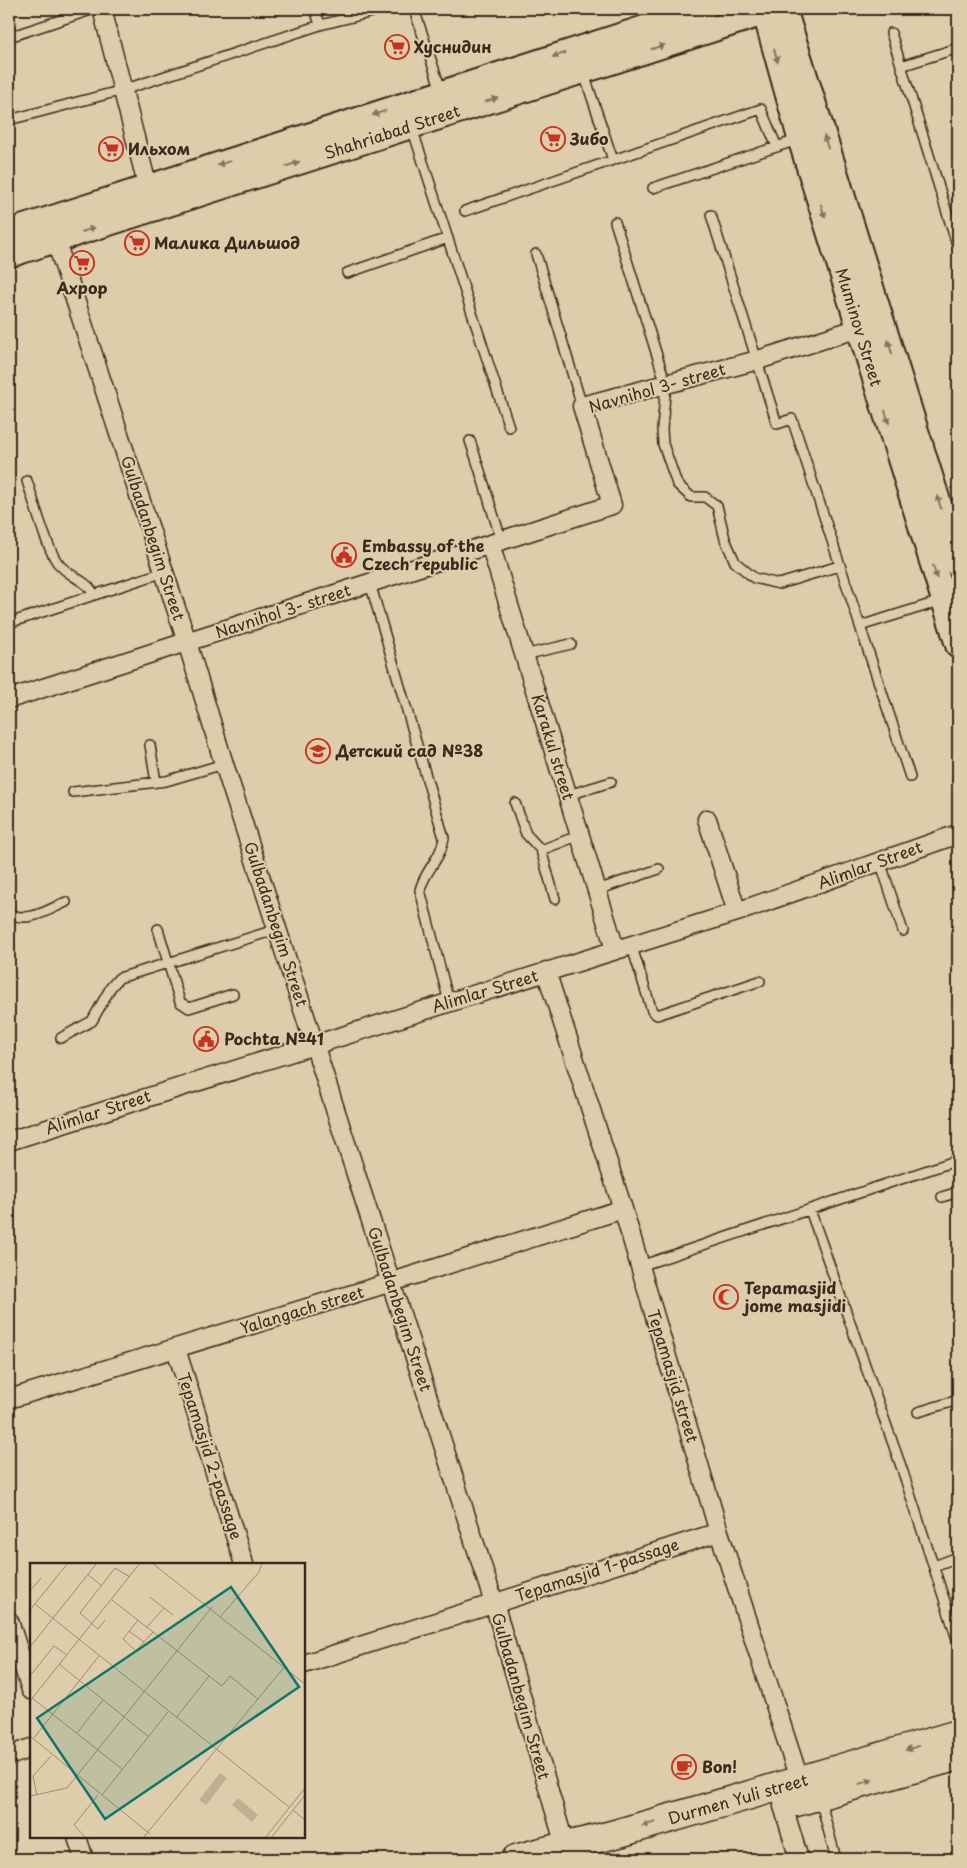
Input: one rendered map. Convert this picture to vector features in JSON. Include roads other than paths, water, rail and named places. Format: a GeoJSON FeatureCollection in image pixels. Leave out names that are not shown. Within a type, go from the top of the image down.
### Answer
{"type":"FeatureCollection","features":[{"type":"Feature","properties":{"kind":"main road","name":"Shahriabad Street"},"geometry":{"type":"LineString","coordinates":[[408,115],[442,93],[704,9]]}},
{"type":"Feature","properties":{"kind":"main road","name":"Shahriabad Street"},"geometry":{"type":"LineString","coordinates":[[9,255],[53,230],[408,115],[582,71],[772,10]]}},
{"type":"Feature","properties":{"kind":"main road","name":"Muminov Street"},"geometry":{"type":"LineString","coordinates":[[772,10],[800,138],[958,645]]}},
{"type":"Feature","properties":{"kind":"main road","name":"Muminov Street"},"geometry":{"type":"LineString","coordinates":[[772,10],[958,565]]}},
{"type":"Feature","properties":{"kind":"main road","name":"Shahriabad Street"},"geometry":{"type":"LineString","coordinates":[[9,232],[53,230]]}},
{"type":"Feature","properties":{"kind":"main road","name":"Durmen Yuli street"},"geometry":{"type":"LineString","coordinates":[[589,1859],[782,1806],[811,1785],[958,1734]]}},
{"type":"Feature","properties":{"kind":"main road","name":"Durmen Yuli street"},"geometry":{"type":"LineString","coordinates":[[516,1859],[567,1852],[604,1837],[811,1785],[958,1756]]}},
{"type":"Feature","properties":{"kind":"street"},"geometry":{"type":"LineString","coordinates":[[102,9],[150,198]]}},
{"type":"Feature","properties":{"kind":"street","name":"Gulbadanbegim Street"},"geometry":{"type":"LineString","coordinates":[[53,230],[187,642],[224,764],[494,1603],[567,1852]]}},
{"type":"Feature","properties":{"kind":"street","name":"Navnihol 3- street"},"geometry":{"type":"LineString","coordinates":[[9,699],[612,505],[582,406],[758,360],[859,328]]}},
{"type":"Feature","properties":{"kind":"street","name":"Karakul street"},"geometry":{"type":"LineString","coordinates":[[496,542],[524,655],[597,890],[623,947]]}},
{"type":"Feature","properties":{"kind":"street"},"geometry":{"type":"LineString","coordinates":[[707,819],[737,912]]}},
{"type":"Feature","properties":{"kind":"street","name":"Аlimlar Street"},"geometry":{"type":"LineString","coordinates":[[9,1141],[737,912],[958,834]]}},
{"type":"Feature","properties":{"kind":"street","name":"Tepamasjid street"},"geometry":{"type":"LineString","coordinates":[[546,971],[623,1209],[719,1532],[811,1785]]}},
{"type":"Feature","properties":{"kind":"street","name":"Yalangach street"},"geometry":{"type":"LineString","coordinates":[[9,1399],[176,1349],[623,1209]]}},
{"type":"Feature","properties":{"kind":"street","name":"Tepamasjid 2-passage"},"geometry":{"type":"LineString","coordinates":[[176,1349],[244,1563]]}},
{"type":"Feature","properties":{"kind":"street","name":"Tepamasjid 1-passage"},"geometry":{"type":"LineString","coordinates":[[305,1664],[719,1532]]}},
{"type":"Feature","properties":{"kind":"street"},"geometry":{"type":"LineString","coordinates":[[9,1621],[30,1687]]}},
{"type":"Feature","properties":{"kind":"street"},"geometry":{"type":"LineString","coordinates":[[9,1756],[30,1748]]}},
{"type":"Feature","properties":{"kind":"street"},"geometry":{"type":"LineString","coordinates":[[782,1806],[799,1859]]}},
{"type":"Feature","properties":{"kind":"street"},"geometry":{"type":"LineString","coordinates":[[77,1838],[84,1859]]}},
{"type":"Feature","properties":{"kind":"lane"},"geometry":{"type":"LineString","coordinates":[[9,37],[94,9]]}},
{"type":"Feature","properties":{"kind":"lane"},"geometry":{"type":"LineString","coordinates":[[316,9],[320,25]]}},
{"type":"Feature","properties":{"kind":"lane"},"geometry":{"type":"LineString","coordinates":[[9,120],[123,90],[320,25],[385,9]]}},
{"type":"Feature","properties":{"kind":"lane"},"geometry":{"type":"LineString","coordinates":[[416,10],[442,93]]}},
{"type":"Feature","properties":{"kind":"lane"},"geometry":{"type":"LineString","coordinates":[[891,33],[958,248]]}},
{"type":"Feature","properties":{"kind":"lane"},"geometry":{"type":"LineString","coordinates":[[901,66],[958,48]]}},
{"type":"Feature","properties":{"kind":"lane"},"geometry":{"type":"LineString","coordinates":[[582,71],[613,160]]}},
{"type":"Feature","properties":{"kind":"lane"},"geometry":{"type":"LineString","coordinates":[[465,211],[761,109],[777,147]]}},
{"type":"Feature","properties":{"kind":"lane"},"geometry":{"type":"LineString","coordinates":[[408,115],[509,427]]}},
{"type":"Feature","properties":{"kind":"lane"},"geometry":{"type":"LineString","coordinates":[[653,188],[800,138]]}},
{"type":"Feature","properties":{"kind":"lane"},"geometry":{"type":"LineString","coordinates":[[711,215],[777,424],[792,419],[910,777]]}},
{"type":"Feature","properties":{"kind":"lane"},"geometry":{"type":"LineString","coordinates":[[616,222],[666,384],[662,429],[663,444],[676,484],[691,497],[705,497],[717,506],[725,539],[735,562],[754,578],[779,584],[840,566]]}},
{"type":"Feature","properties":{"kind":"lane"},"geometry":{"type":"LineString","coordinates":[[347,272],[448,238]]}},
{"type":"Feature","properties":{"kind":"lane"},"geometry":{"type":"LineString","coordinates":[[536,254],[582,406]]}},
{"type":"Feature","properties":{"kind":"lane"},"geometry":{"type":"LineString","coordinates":[[470,441],[484,478],[496,542]]}},
{"type":"Feature","properties":{"kind":"lane"},"geometry":{"type":"LineString","coordinates":[[28,482],[53,555],[71,577],[84,582],[91,588],[94,595]]}},
{"type":"Feature","properties":{"kind":"lane"},"geometry":{"type":"LineString","coordinates":[[9,623],[164,572]]}},
{"type":"Feature","properties":{"kind":"lane"},"geometry":{"type":"LineString","coordinates":[[370,583],[444,838],[442,850],[423,876],[420,890],[449,1002]]}},
{"type":"Feature","properties":{"kind":"lane"},"geometry":{"type":"LineString","coordinates":[[860,626],[944,600]]}},
{"type":"Feature","properties":{"kind":"lane"},"geometry":{"type":"LineString","coordinates":[[524,655],[571,644]]}},
{"type":"Feature","properties":{"kind":"lane"},"geometry":{"type":"LineString","coordinates":[[150,745],[156,782]]}},
{"type":"Feature","properties":{"kind":"lane"},"geometry":{"type":"LineString","coordinates":[[73,792],[166,781],[224,764]]}},
{"type":"Feature","properties":{"kind":"lane"},"geometry":{"type":"LineString","coordinates":[[568,795],[611,782]]}},
{"type":"Feature","properties":{"kind":"lane"},"geometry":{"type":"LineString","coordinates":[[515,803],[526,834],[541,850],[555,899]]}},
{"type":"Feature","properties":{"kind":"lane"},"geometry":{"type":"LineString","coordinates":[[541,850],[580,835]]}},
{"type":"Feature","properties":{"kind":"lane"},"geometry":{"type":"LineString","coordinates":[[880,861],[903,931]]}},
{"type":"Feature","properties":{"kind":"lane"},"geometry":{"type":"LineString","coordinates":[[597,890],[659,869]]}},
{"type":"Feature","properties":{"kind":"lane"},"geometry":{"type":"LineString","coordinates":[[9,913],[18,918],[26,918],[66,902]]}},
{"type":"Feature","properties":{"kind":"lane"},"geometry":{"type":"LineString","coordinates":[[158,929],[180,1002],[184,1006],[189,1008],[233,994]]}},
{"type":"Feature","properties":{"kind":"lane"},"geometry":{"type":"LineString","coordinates":[[61,1038],[92,1021],[111,987],[119,978],[278,930]]}},
{"type":"Feature","properties":{"kind":"lane"},"geometry":{"type":"LineString","coordinates":[[623,947],[652,1011],[657,1015],[760,980]]}},
{"type":"Feature","properties":{"kind":"lane"},"geometry":{"type":"LineString","coordinates":[[640,1266],[958,1160]]}},
{"type":"Feature","properties":{"kind":"lane"},"geometry":{"type":"LineString","coordinates":[[942,1197],[958,1192]]}},
{"type":"Feature","properties":{"kind":"lane"},"geometry":{"type":"LineString","coordinates":[[810,1210],[902,1469],[958,1642]]}},
{"type":"Feature","properties":{"kind":"lane"},"geometry":{"type":"LineString","coordinates":[[918,1412],[958,1400]]}},
{"type":"Feature","properties":{"kind":"lane"},"geometry":{"type":"LineString","coordinates":[[934,1566],[958,1557]]}},
{"type":"Feature","properties":{"kind":"lane"},"geometry":{"type":"LineString","coordinates":[[811,1785],[836,1859]]}},
{"type":"Feature","properties":{"kind":"place","name":"Хуснидин"},"geometry":{"type":"Point","coordinates":[397,47]}},
{"type":"Feature","properties":{"kind":"place","name":"Зибо"},"geometry":{"type":"Point","coordinates":[553,139]}},
{"type":"Feature","properties":{"kind":"place","name":"Ильхом"},"geometry":{"type":"Point","coordinates":[111,149]}},
{"type":"Feature","properties":{"kind":"place","name":"Малика Дильшод"},"geometry":{"type":"Point","coordinates":[137,243]}},
{"type":"Feature","properties":{"kind":"place","name":"Ахрор"},"geometry":{"type":"Point","coordinates":[82,263]}},
{"type":"Feature","properties":{"kind":"place","name":"Embassy of the Czech republic"},"geometry":{"type":"Point","coordinates":[344,555]}},
{"type":"Feature","properties":{"kind":"place","name":"Детский сад №38"},"geometry":{"type":"Point","coordinates":[318,751]}},
{"type":"Feature","properties":{"kind":"place","name":"Pochta №41"},"geometry":{"type":"Point","coordinates":[206,1039]}},
{"type":"Feature","properties":{"kind":"place","name":"Tepamasjid jome masjidi"},"geometry":{"type":"Point","coordinates":[726,1297]}},
{"type":"Feature","properties":{"kind":"place","name":"Bon!"},"geometry":{"type":"Point","coordinates":[684,1767]}}]}
